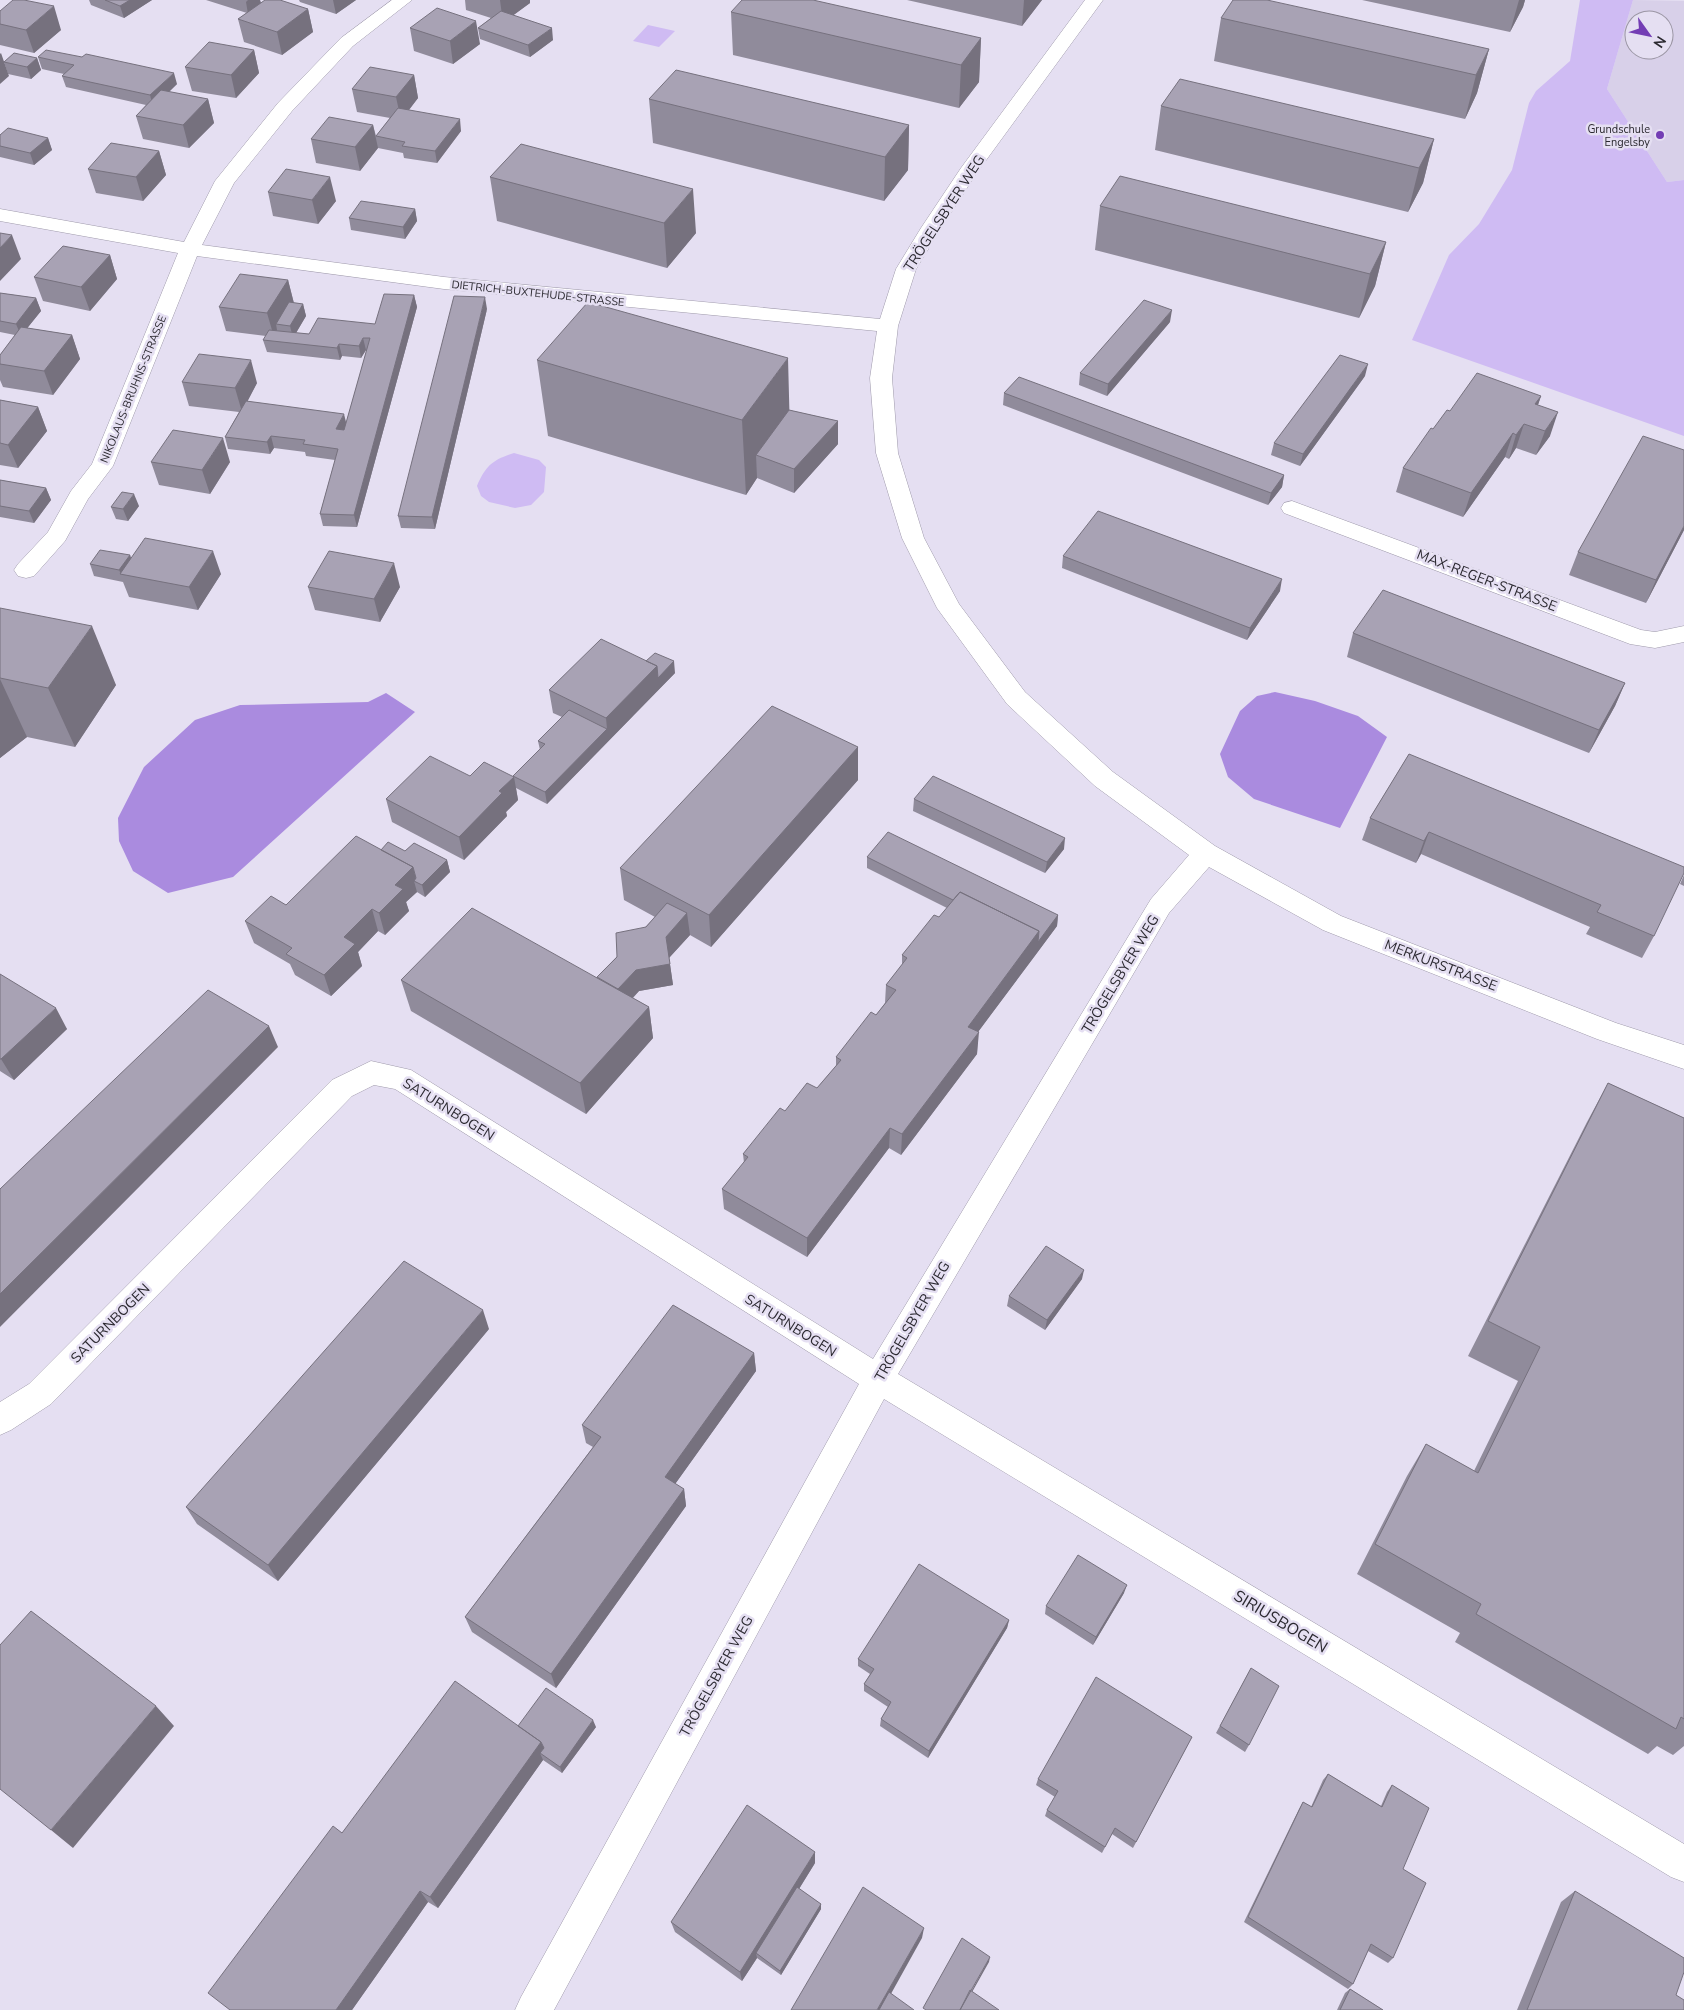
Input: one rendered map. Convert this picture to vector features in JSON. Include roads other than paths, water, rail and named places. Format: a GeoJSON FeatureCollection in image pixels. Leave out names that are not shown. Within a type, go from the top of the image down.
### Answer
{"type":"FeatureCollection","features":[{"type":"Feature","properties":{"kind":"street"},"geometry":{"type":"LineString","coordinates":[[190,248],[225,181],[285,107],[347,42],[403,0]]}},
{"type":"Feature","properties":{"kind":"street","name":"TRÖGELSBYER WEG"},"geometry":{"type":"LineString","coordinates":[[534,2010],[878,1379],[1160,906],[1206,853],[1104,779],[1016,698],[949,608],[913,538],[887,453],[881,378],[888,326],[906,269],[968,172],[1094,0]]}},
{"type":"Feature","properties":{"kind":"street","name":"DIETRICH-BUXTEHUDE-STRASSE"},"geometry":{"type":"LineString","coordinates":[[0,215],[190,248],[444,283],[888,326]]}},
{"type":"Feature","properties":{"kind":"street","name":"NIKOLAUS-BRUHNS-STRASSE"},"geometry":{"type":"LineString","coordinates":[[26,570],[57,536],[79,496],[102,466],[190,248]]}},
{"type":"Feature","properties":{"kind":"street","name":"MAX-REGER-STRASSE"},"geometry":{"type":"LineString","coordinates":[[1292,508],[1638,638],[1654,640],[1684,634]]}},
{"type":"Feature","properties":{"kind":"street","name":"MERKURSTRASSE"},"geometry":{"type":"LineString","coordinates":[[1206,853],[1332,923],[1607,1031],[1684,1057]]}},
{"type":"Feature","properties":{"kind":"street","name":"SATURNBOGEN"},"geometry":{"type":"LineString","coordinates":[[0,1420],[40,1394],[342,1088],[371,1072],[401,1078],[878,1379]]}},
{"type":"Feature","properties":{"kind":"street","name":"SIRIUSBOGEN"},"geometry":{"type":"LineString","coordinates":[[878,1379],[1684,1864]]}},
{"type":"Feature","properties":{"kind":"place","name":"Grundschule Engelsby"},"geometry":{"type":"Point","coordinates":[1660,135]}}]}
